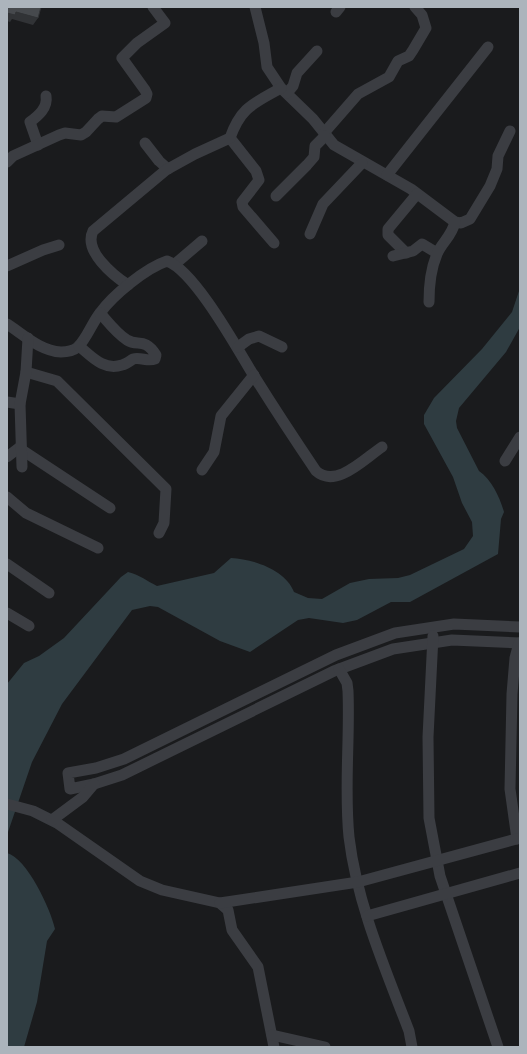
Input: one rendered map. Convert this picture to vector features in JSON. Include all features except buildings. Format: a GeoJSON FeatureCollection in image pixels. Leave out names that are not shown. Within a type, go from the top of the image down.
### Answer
{"type":"FeatureCollection","features":[{"type":"Feature","properties":{"kind":"street"},"geometry":{"type":"LineString","coordinates":[[9,155],[38,145],[65,133],[81,135],[102,116],[116,117],[146,98],[147,94],[145,90],[122,58],[138,43],[164,24],[153,7]]}},
{"type":"Feature","properties":{"kind":"street"},"geometry":{"type":"LineString","coordinates":[[255,7],[264,42],[267,67],[284,90],[334,145],[362,163],[386,175],[417,194],[455,222],[461,223],[470,219],[490,186],[497,169],[498,156],[510,131]]}},
{"type":"Feature","properties":{"kind":"street"},"geometry":{"type":"LineString","coordinates":[[276,196],[314,157],[315,146],[358,94],[389,77],[398,61],[409,56],[426,28],[422,15],[414,7]]}},
{"type":"Feature","properties":{"kind":"street"},"geometry":{"type":"LineString","coordinates":[[386,175],[488,47]]}},
{"type":"Feature","properties":{"kind":"street"},"geometry":{"type":"LineString","coordinates":[[128,285],[108,271],[96,254],[90,236],[93,231],[168,168],[230,138],[243,111],[293,86],[297,73],[317,51]]}},
{"type":"Feature","properties":{"kind":"street"},"geometry":{"type":"LineString","coordinates":[[38,145],[30,122],[39,115],[44,107],[46,96]]}},
{"type":"Feature","properties":{"kind":"street"},"geometry":{"type":"LineString","coordinates":[[230,138],[256,171],[259,180],[242,202],[243,207],[274,243]]}},
{"type":"Feature","properties":{"kind":"street"},"geometry":{"type":"LineString","coordinates":[[145,143],[159,161],[168,168]]}},
{"type":"Feature","properties":{"kind":"street"},"geometry":{"type":"LineString","coordinates":[[310,234],[323,204],[362,163]]}},
{"type":"Feature","properties":{"kind":"street"},"geometry":{"type":"LineString","coordinates":[[406,253],[388,235],[388,229],[417,194]]}},
{"type":"Feature","properties":{"kind":"street"},"geometry":{"type":"LineString","coordinates":[[429,302],[429,288],[437,253],[450,236],[455,222]]}},
{"type":"Feature","properties":{"kind":"street"},"geometry":{"type":"LineString","coordinates":[[175,264],[202,241]]}},
{"type":"Feature","properties":{"kind":"street"},"geometry":{"type":"LineString","coordinates":[[393,256],[413,251],[422,244],[425,244],[437,253]]}},
{"type":"Feature","properties":{"kind":"street"},"geometry":{"type":"LineString","coordinates":[[7,266],[42,250],[59,245]]}},
{"type":"Feature","properties":{"kind":"street"},"geometry":{"type":"LineString","coordinates":[[7,324],[28,338],[53,351],[70,351],[79,346],[100,313],[114,297],[128,285],[161,263],[167,261],[175,264],[185,273],[238,347],[254,375],[316,471],[322,476],[332,478],[344,473],[382,447]]}},
{"type":"Feature","properties":{"kind":"street"},"geometry":{"type":"LineString","coordinates":[[79,346],[105,366],[114,367],[123,365],[134,359],[150,361],[155,359],[156,355],[150,348],[144,343],[126,340],[100,313]]}},
{"type":"Feature","properties":{"kind":"street"},"geometry":{"type":"LineString","coordinates":[[238,347],[249,339],[259,336],[264,336],[282,347]]}},
{"type":"Feature","properties":{"kind":"street"},"geometry":{"type":"LineString","coordinates":[[22,467],[20,404],[26,372],[28,338]]}},
{"type":"Feature","properties":{"kind":"street"},"geometry":{"type":"LineString","coordinates":[[26,372],[57,381],[166,489],[164,523],[159,534]]}},
{"type":"Feature","properties":{"kind":"street"},"geometry":{"type":"LineString","coordinates":[[202,470],[214,452],[221,416],[254,375]]}},
{"type":"Feature","properties":{"kind":"street"},"geometry":{"type":"LineString","coordinates":[[7,402],[20,404]]}},
{"type":"Feature","properties":{"kind":"street"},"geometry":{"type":"LineString","coordinates":[[505,461],[520,436]]}},
{"type":"Feature","properties":{"kind":"street"},"geometry":{"type":"LineString","coordinates":[[7,457],[21,449]]}},
{"type":"Feature","properties":{"kind":"street"},"geometry":{"type":"LineString","coordinates":[[21,449],[110,508]]}},
{"type":"Feature","properties":{"kind":"street"},"geometry":{"type":"LineString","coordinates":[[7,497],[26,514],[98,548]]}},
{"type":"Feature","properties":{"kind":"street"},"geometry":{"type":"LineString","coordinates":[[7,564],[49,593]]}},
{"type":"Feature","properties":{"kind":"street"},"geometry":{"type":"LineString","coordinates":[[7,613],[29,626]]}},
{"type":"Feature","properties":{"kind":"street"},"geometry":{"type":"LineString","coordinates":[[7,804],[33,811],[52,820],[140,881],[162,890],[220,903],[358,882],[518,839],[510,789],[512,694],[515,658],[519,643],[456,640],[393,648],[338,669],[122,775],[94,784],[70,789],[68,773],[96,768],[117,761],[336,655],[395,633],[433,626],[458,624],[520,627]]}},
{"type":"Feature","properties":{"kind":"street"},"geometry":{"type":"LineString","coordinates":[[433,626],[428,797],[437,860],[498,1047]]}},
{"type":"Feature","properties":{"kind":"street"},"geometry":{"type":"LineString","coordinates":[[338,669],[347,683],[348,691],[349,837],[358,882],[367,916],[409,1030],[412,1047]]}},
{"type":"Feature","properties":{"kind":"street"},"geometry":{"type":"LineString","coordinates":[[151,745],[158,757]]}},
{"type":"Feature","properties":{"kind":"street"},"geometry":{"type":"LineString","coordinates":[[52,820],[83,797],[94,784]]}},
{"type":"Feature","properties":{"kind":"street"},"geometry":{"type":"LineString","coordinates":[[367,916],[520,873]]}},
{"type":"Feature","properties":{"kind":"street"},"geometry":{"type":"LineString","coordinates":[[220,903],[228,910],[232,930],[258,967],[274,1047]]}},
{"type":"Feature","properties":{"kind":"street"},"geometry":{"type":"LineString","coordinates":[[272,1035],[325,1047]]}},
{"type":"Feature","properties":{"kind":"shaded area"},"geometry":{"type":"Polygon","coordinates":[[[520,288],[520,327],[506,352],[459,408],[456,421],[457,428],[479,471],[492,484],[504,512],[501,519],[498,554],[410,602],[391,602],[357,620],[343,623],[309,618],[298,620],[250,652],[220,641],[158,607],[150,606],[132,610],[62,704],[32,762],[7,835],[7,684],[24,663],[39,656],[64,638],[121,577],[128,572],[140,576],[157,586],[214,573],[231,558],[240,559],[268,567],[284,578],[290,584],[294,592],[308,598],[322,599],[350,583],[369,579],[398,578],[410,575],[464,549],[473,536],[472,522],[462,503],[453,477],[424,424],[424,415],[434,398],[482,349],[512,312],[520,288]]]}},
{"type":"Feature","properties":{"kind":"shaded area"},"geometry":{"type":"Polygon","coordinates":[[[7,853],[15,857],[30,874],[49,910],[55,929],[47,941],[37,1002],[24,1047],[7,1047],[7,853]]]}}]}
